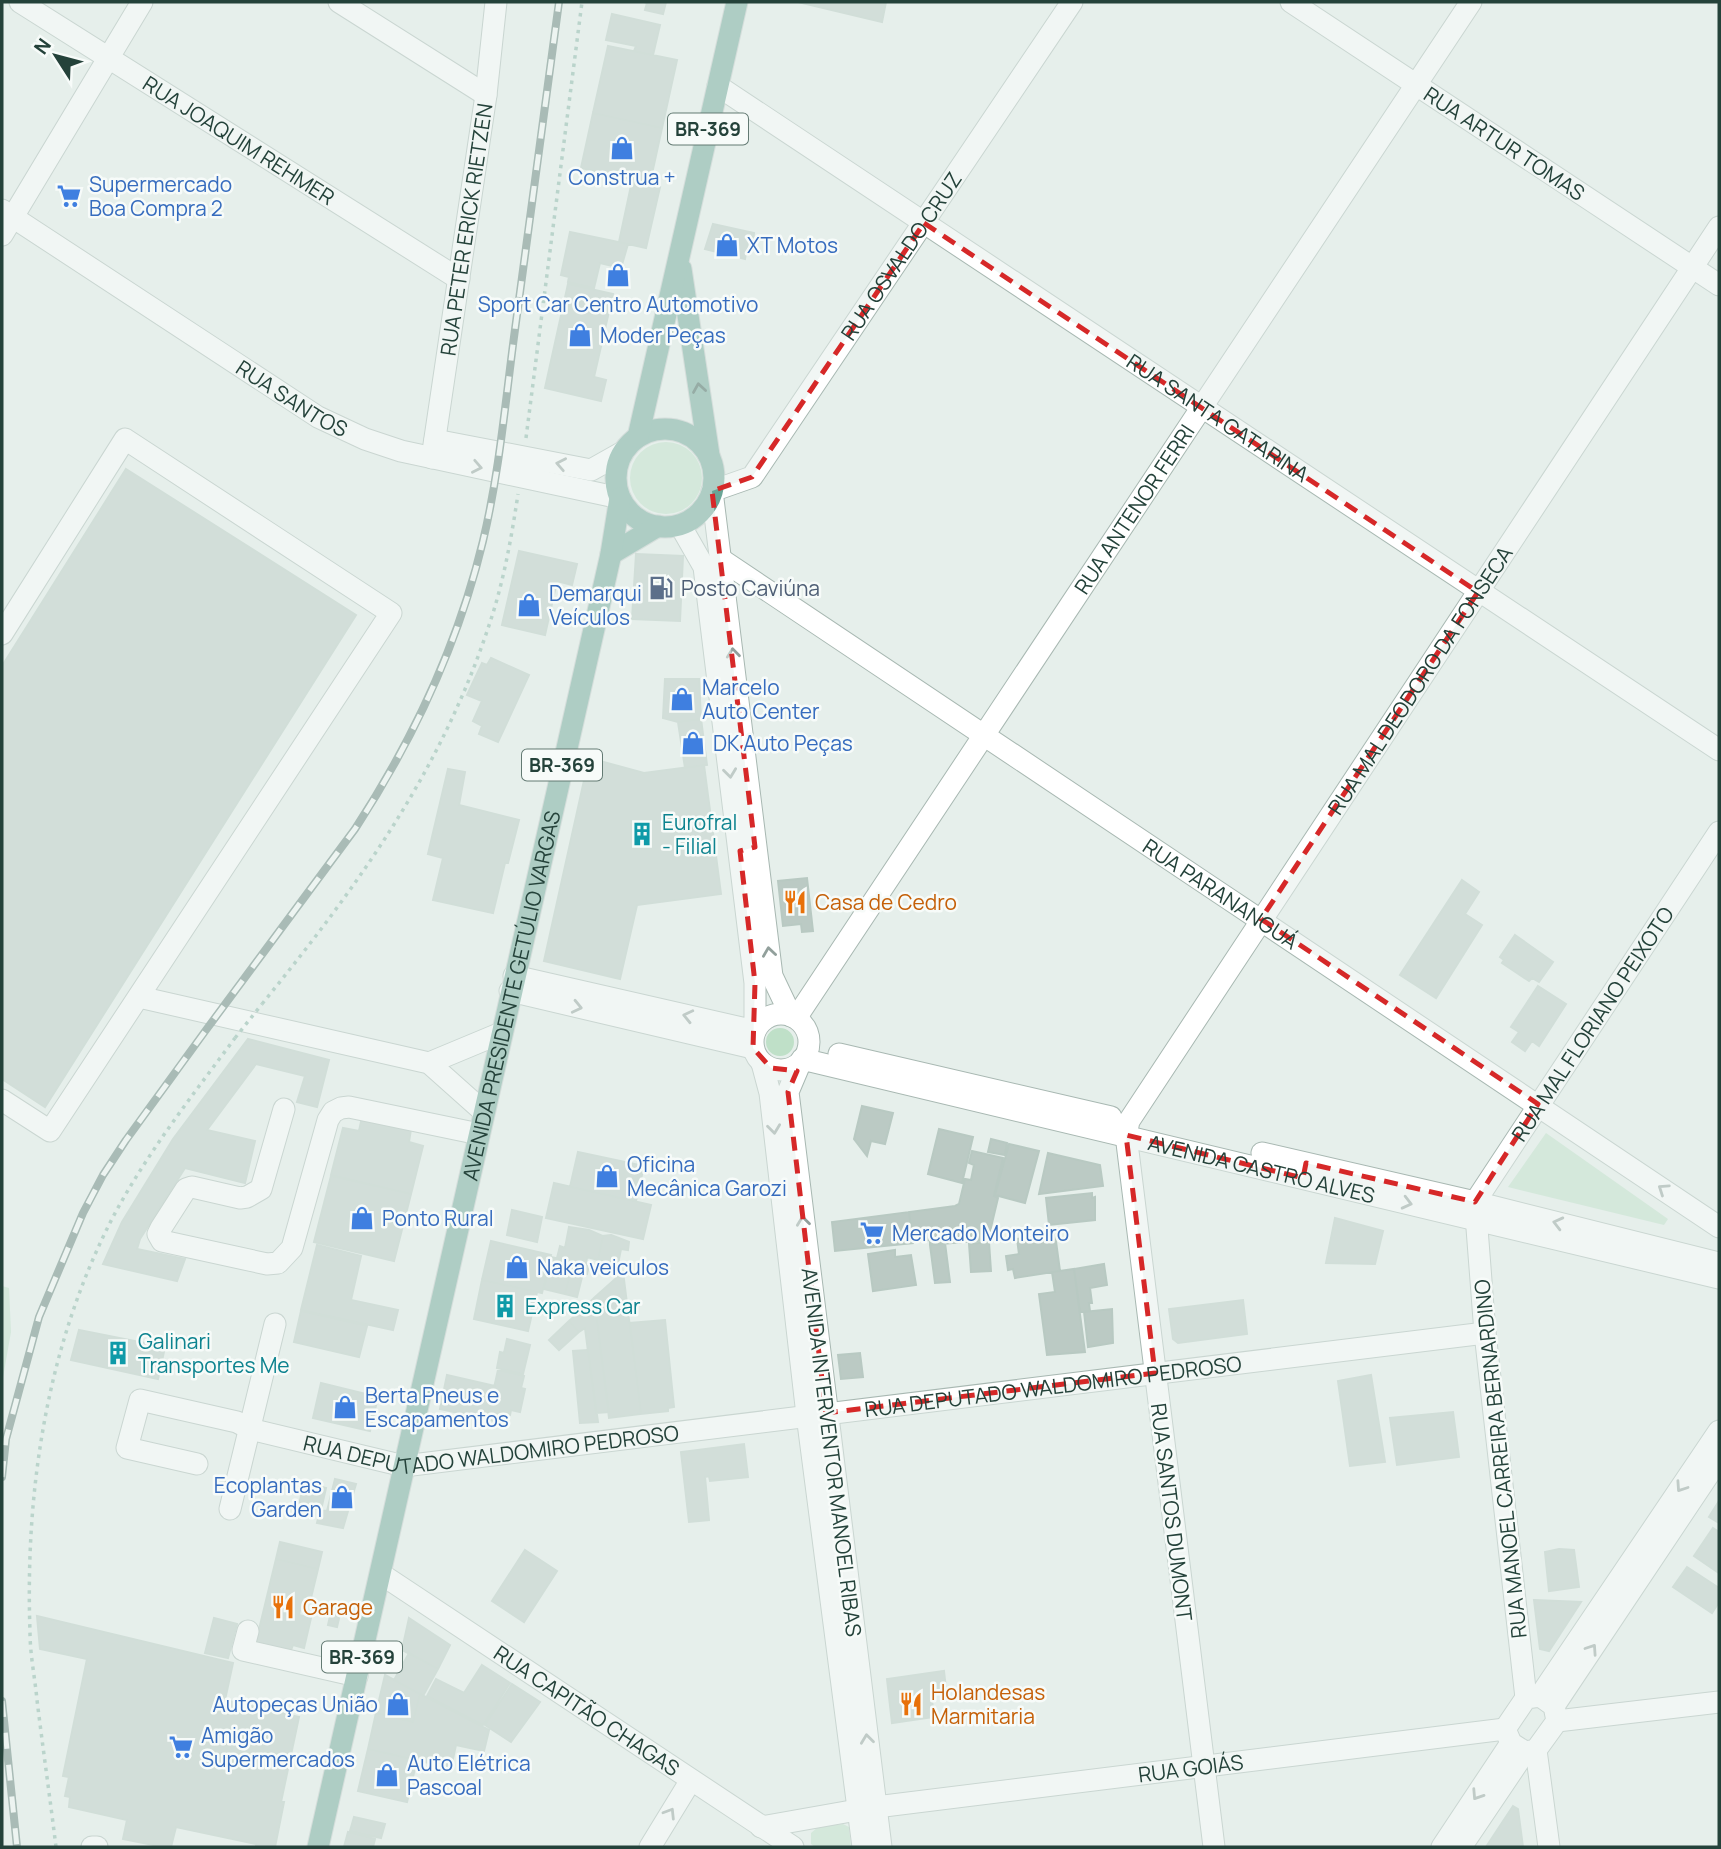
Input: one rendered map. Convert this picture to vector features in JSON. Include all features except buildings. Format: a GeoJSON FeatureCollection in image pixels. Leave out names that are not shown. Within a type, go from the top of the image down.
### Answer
{"type":"FeatureCollection","features":[{"type":"Feature","properties":{"kind":"main road","name":"BR-369"},"geometry":{"type":"LineString","coordinates":[[620,498],[617,470],[631,445],[679,257],[737,2]]}},
{"type":"Feature","properties":{"kind":"main road","name":"BR-369"},"geometry":{"type":"LineString","coordinates":[[679,257],[709,456],[714,473],[712,491]]}},
{"type":"Feature","properties":{"kind":"main road"},"geometry":{"type":"LineString","coordinates":[[631,445],[657,429],[678,430],[696,439],[709,456]]}},
{"type":"Feature","properties":{"kind":"main road"},"geometry":{"type":"LineString","coordinates":[[611,554],[658,526],[680,524],[697,515],[709,500],[712,491]]}},
{"type":"Feature","properties":{"kind":"main road"},"geometry":{"type":"LineString","coordinates":[[620,498],[633,515],[658,526]]}},
{"type":"Feature","properties":{"kind":"main road","name":"AVENIDA PRESIDENTE GETÚLIO VARGAS"},"geometry":{"type":"LineString","coordinates":[[318,1847],[611,554],[620,498]]}},
{"type":"Feature","properties":{"kind":"street","name":"RUA JOAQUIM REHMER"},"geometry":{"type":"LineString","coordinates":[[20,2],[459,279]]}},
{"type":"Feature","properties":{"kind":"street"},"geometry":{"type":"LineString","coordinates":[[5,221],[142,2]]}},
{"type":"Feature","properties":{"kind":"street"},"geometry":{"type":"LineString","coordinates":[[339,2],[486,95]]}},
{"type":"Feature","properties":{"kind":"street","name":"RUA PETER ERICK RIETZEN"},"geometry":{"type":"LineString","coordinates":[[433,449],[486,95],[496,2]]}},
{"type":"Feature","properties":{"kind":"street","name":"RUA OSVALDO CRUZ"},"geometry":{"type":"LineString","coordinates":[[712,491],[752,477],[1072,2]]}},
{"type":"Feature","properties":{"kind":"street","name":"RUA ARTUR TOMAS"},"geometry":{"type":"LineString","coordinates":[[1291,2],[1719,285]]}},
{"type":"Feature","properties":{"kind":"street","name":"RUA ANTENOR FERRI"},"geometry":{"type":"LineString","coordinates":[[794,1017],[1471,2]]}},
{"type":"Feature","properties":{"kind":"street","name":"RUA SANTA CATARINA"},"geometry":{"type":"LineString","coordinates":[[718,86],[1719,750]]}},
{"type":"Feature","properties":{"kind":"street","name":"RUA SANTOS"},"geometry":{"type":"LineString","coordinates":[[5,221],[341,429],[389,448],[433,449],[523,466],[620,498]]}},
{"type":"Feature","properties":{"kind":"street","name":"RUA MAL DEODORO DA FONSECA"},"geometry":{"type":"LineString","coordinates":[[1128,1128],[1261,919],[1719,227]]}},
{"type":"Feature","properties":{"kind":"street"},"geometry":{"type":"LineString","coordinates":[[2,634],[125,439],[391,613],[50,1131],[2,1100]]}},
{"type":"Feature","properties":{"kind":"street"},"geometry":{"type":"LineString","coordinates":[[523,466],[592,470],[631,445]]}},
{"type":"Feature","properties":{"kind":"street","name":"AVENIDA INTERVENTOR MANOEL RIBAS"},"geometry":{"type":"LineString","coordinates":[[712,491],[722,560],[747,849],[756,1047],[770,1093],[817,1414],[867,1808],[881,1847]]}},
{"type":"Feature","properties":{"kind":"street","name":"AVENIDA INTERVENTOR MANOEL RIBAS"},"geometry":{"type":"LineString","coordinates":[[680,524],[704,567],[747,849],[772,975],[794,1017]]}},
{"type":"Feature","properties":{"kind":"street","name":"RUA PARANANGUÁ"},"geometry":{"type":"LineString","coordinates":[[722,560],[1719,1227]]}},
{"type":"Feature","properties":{"kind":"street","name":"RUA MAL FLORIANO PEIXOTO"},"geometry":{"type":"LineString","coordinates":[[1475,1211],[1538,1104],[1719,832]]}},
{"type":"Feature","properties":{"kind":"street"},"geometry":{"type":"LineString","coordinates":[[512,984],[756,1047],[771,1068],[782,1070],[793,1067],[805,1053],[806,1031],[794,1017],[780,1014],[770,1016],[761,1022],[756,1047]]}},
{"type":"Feature","properties":{"kind":"street"},"geometry":{"type":"LineString","coordinates":[[139,997],[429,1063],[484,1112]]}},
{"type":"Feature","properties":{"kind":"street"},"geometry":{"type":"LineString","coordinates":[[429,1063],[501,1033]]}},
{"type":"Feature","properties":{"kind":"street","name":"AVENIDA INTERVENTOR MANOEL RIBAS"},"geometry":{"type":"LineString","coordinates":[[805,1053],[788,1092],[817,1414]]}},
{"type":"Feature","properties":{"kind":"street","name":"AVENIDA CASTRO ALVES"},"geometry":{"type":"LineString","coordinates":[[805,1053],[1475,1211],[1719,1263]]}},
{"type":"Feature","properties":{"kind":"street"},"geometry":{"type":"LineString","coordinates":[[284,1109],[261,1189],[247,1198],[240,1198],[192,1187],[186,1189],[158,1234],[162,1241],[267,1264],[278,1262],[287,1256],[295,1238],[323,1132],[328,1120],[341,1108],[349,1107],[479,1134]]}},
{"type":"Feature","properties":{"kind":"street","name":"RUA SANTOS DUMONT"},"geometry":{"type":"LineString","coordinates":[[1128,1128],[1155,1373],[1214,1847]]}},
{"type":"Feature","properties":{"kind":"street","name":"AVENIDA CASTRO ALVES"},"geometry":{"type":"LineString","coordinates":[[1475,1211],[1719,1278]]}},
{"type":"Feature","properties":{"kind":"street","name":"RUA MANOEL CARREIRA BERNARDINO"},"geometry":{"type":"LineString","coordinates":[[1475,1211],[1485,1333],[1544,1705]]}},
{"type":"Feature","properties":{"kind":"street"},"geometry":{"type":"LineString","coordinates":[[230,1509],[275,1324]]}},
{"type":"Feature","properties":{"kind":"street","name":"RUA DEPUTADO WALDOMIRO PEDROSO"},"geometry":{"type":"LineString","coordinates":[[197,1464],[127,1448],[140,1400],[237,1422],[250,1429],[404,1466],[1485,1333]]}},
{"type":"Feature","properties":{"kind":"street"},"geometry":{"type":"LineString","coordinates":[[1443,1847],[1519,1743],[1719,1431]]}},
{"type":"Feature","properties":{"kind":"street"},"geometry":{"type":"LineString","coordinates":[[1461,1847],[1519,1743],[1544,1705],[1719,1459]]}},
{"type":"Feature","properties":{"kind":"street","name":"RUA CAPITÃO CHAGAS"},"geometry":{"type":"LineString","coordinates":[[381,1574],[793,1847]]}},
{"type":"Feature","properties":{"kind":"street"},"geometry":{"type":"LineString","coordinates":[[247,1631],[243,1650],[357,1676]]}},
{"type":"Feature","properties":{"kind":"street"},"geometry":{"type":"LineString","coordinates":[[1544,1705],[1719,1702]]}},
{"type":"Feature","properties":{"kind":"street"},"geometry":{"type":"LineString","coordinates":[[1519,1743],[1549,1847]]}},
{"type":"Feature","properties":{"kind":"street","name":"RUA GOIÁS"},"geometry":{"type":"LineString","coordinates":[[761,1827],[867,1808],[1203,1767],[1519,1743]]}},
{"type":"Feature","properties":{"kind":"street"},"geometry":{"type":"LineString","coordinates":[[650,1847],[691,1780]]}},
{"type":"Feature","properties":{"kind":"street","name":"AVENIDA INTERVENTOR MANOEL RIBAS"},"geometry":{"type":"LineString","coordinates":[[863,1847],[867,1808]]}},
{"type":"Feature","properties":{"kind":"street"},"geometry":{"type":"LineString","coordinates":[[92,1847],[97,1847]]}},
{"type":"Feature","properties":{"kind":"path"},"geometry":{"type":"LineString","coordinates":[[56,1847],[30,1635],[29,1543],[39,1451],[56,1368],[86,1278],[113,1217],[163,1135],[235,1038],[326,924],[396,824],[438,750],[475,663],[493,611],[509,551],[523,466],[582,2]]}},
{"type":"Feature","properties":{"kind":"highlighted area"},"geometry":{"type":"Polygon","coordinates":[[[924,223],[1478,592],[1261,919],[1538,1104],[1475,1202],[1306,1163],[1303,1178],[1126,1135],[1155,1373],[826,1413],[788,1092],[797,1071],[771,1068],[753,1048],[755,983],[740,851],[755,847],[712,491],[752,477],[924,223]]]}},
{"type":"Feature","properties":{"kind":"green space"},"geometry":{"type":"Polygon","coordinates":[[[666,442],[686,448],[696,458],[702,478],[696,498],[686,508],[666,514],[646,508],[636,498],[630,478],[636,458],[646,448],[666,442]]]}},
{"type":"Feature","properties":{"kind":"green space"},"geometry":{"type":"Polygon","coordinates":[[[780,1028],[790,1032],[794,1042],[790,1052],[780,1056],[770,1052],[766,1042],[770,1032],[780,1028]]]}},
{"type":"Feature","properties":{"kind":"green space"},"geometry":{"type":"Polygon","coordinates":[[[1546,1133],[1668,1219],[1664,1225],[1508,1187],[1546,1133]]]}},
{"type":"Feature","properties":{"kind":"green space"},"geometry":{"type":"Polygon","coordinates":[[[2,1286],[9,1288],[11,1332],[2,1383],[2,1286]]]}},
{"type":"Feature","properties":{"kind":"green space"},"geometry":{"type":"Polygon","coordinates":[[[843,1824],[849,1827],[851,1847],[815,1847],[811,1844],[811,1833],[818,1827],[843,1824]]]}},
{"type":"Feature","properties":{"kind":"railway"},"geometry":{"type":"LineString","coordinates":[[2,1477],[6,1439],[39,1317],[83,1213],[103,1175],[206,1030],[355,829],[414,726],[461,617],[483,541],[493,490],[559,2]]}},
{"type":"Feature","properties":{"kind":"railway"},"geometry":{"type":"LineString","coordinates":[[2,1701],[17,1847]]}},
{"type":"Feature","properties":{"kind":"place","name":"Construa +"},"geometry":{"type":"Point","coordinates":[622,148]}},
{"type":"Feature","properties":{"kind":"place","name":"Supermercado Boa Compra 2"},"geometry":{"type":"Point","coordinates":[69,196]}},
{"type":"Feature","properties":{"kind":"place","name":"XT Motos"},"geometry":{"type":"Point","coordinates":[727,245]}},
{"type":"Feature","properties":{"kind":"place","name":"Sport Car Centro Automotivo"},"geometry":{"type":"Point","coordinates":[618,275]}},
{"type":"Feature","properties":{"kind":"place","name":"Moder Peças"},"geometry":{"type":"Point","coordinates":[580,335]}},
{"type":"Feature","properties":{"kind":"place","name":"Posto Caviúna"},"geometry":{"type":"Point","coordinates":[661,588]}},
{"type":"Feature","properties":{"kind":"place","name":"Demarqui Veículos"},"geometry":{"type":"Point","coordinates":[529,605]}},
{"type":"Feature","properties":{"kind":"place","name":"Marcelo Auto Center"},"geometry":{"type":"Point","coordinates":[682,699]}},
{"type":"Feature","properties":{"kind":"place","name":"DK Auto Peças"},"geometry":{"type":"Point","coordinates":[693,743]}},
{"type":"Feature","properties":{"kind":"place","name":"Eurofral - Filial"},"geometry":{"type":"Point","coordinates":[642,834]}},
{"type":"Feature","properties":{"kind":"place","name":"Casa de Cedro"},"geometry":{"type":"Point","coordinates":[795,902]}},
{"type":"Feature","properties":{"kind":"place","name":"Oficina Mecânica Garozi"},"geometry":{"type":"Point","coordinates":[607,1176]}},
{"type":"Feature","properties":{"kind":"place","name":"Ponto Rural"},"geometry":{"type":"Point","coordinates":[362,1218]}},
{"type":"Feature","properties":{"kind":"place","name":"Mercado Monteiro"},"geometry":{"type":"Point","coordinates":[872,1233]}},
{"type":"Feature","properties":{"kind":"place","name":"Naka veiculos"},"geometry":{"type":"Point","coordinates":[517,1267]}},
{"type":"Feature","properties":{"kind":"place","name":"Express Car"},"geometry":{"type":"Point","coordinates":[505,1306]}},
{"type":"Feature","properties":{"kind":"place","name":"Galinari Transportes Me"},"geometry":{"type":"Point","coordinates":[118,1353]}},
{"type":"Feature","properties":{"kind":"place","name":"Berta Pneus e Escapamentos"},"geometry":{"type":"Point","coordinates":[345,1407]}},
{"type":"Feature","properties":{"kind":"place","name":"Ecoplantas Garden"},"geometry":{"type":"Point","coordinates":[342,1497]}},
{"type":"Feature","properties":{"kind":"place","name":"Garage"},"geometry":{"type":"Point","coordinates":[283,1607]}},
{"type":"Feature","properties":{"kind":"place","name":"Autopeças União"},"geometry":{"type":"Point","coordinates":[398,1704]}},
{"type":"Feature","properties":{"kind":"place","name":"Holandesas Marmitaria"},"geometry":{"type":"Point","coordinates":[911,1704]}},
{"type":"Feature","properties":{"kind":"place","name":"Amigão Supermercados"},"geometry":{"type":"Point","coordinates":[181,1747]}},
{"type":"Feature","properties":{"kind":"place","name":"Auto Elétrica Pascoal"},"geometry":{"type":"Point","coordinates":[387,1775]}}]}
